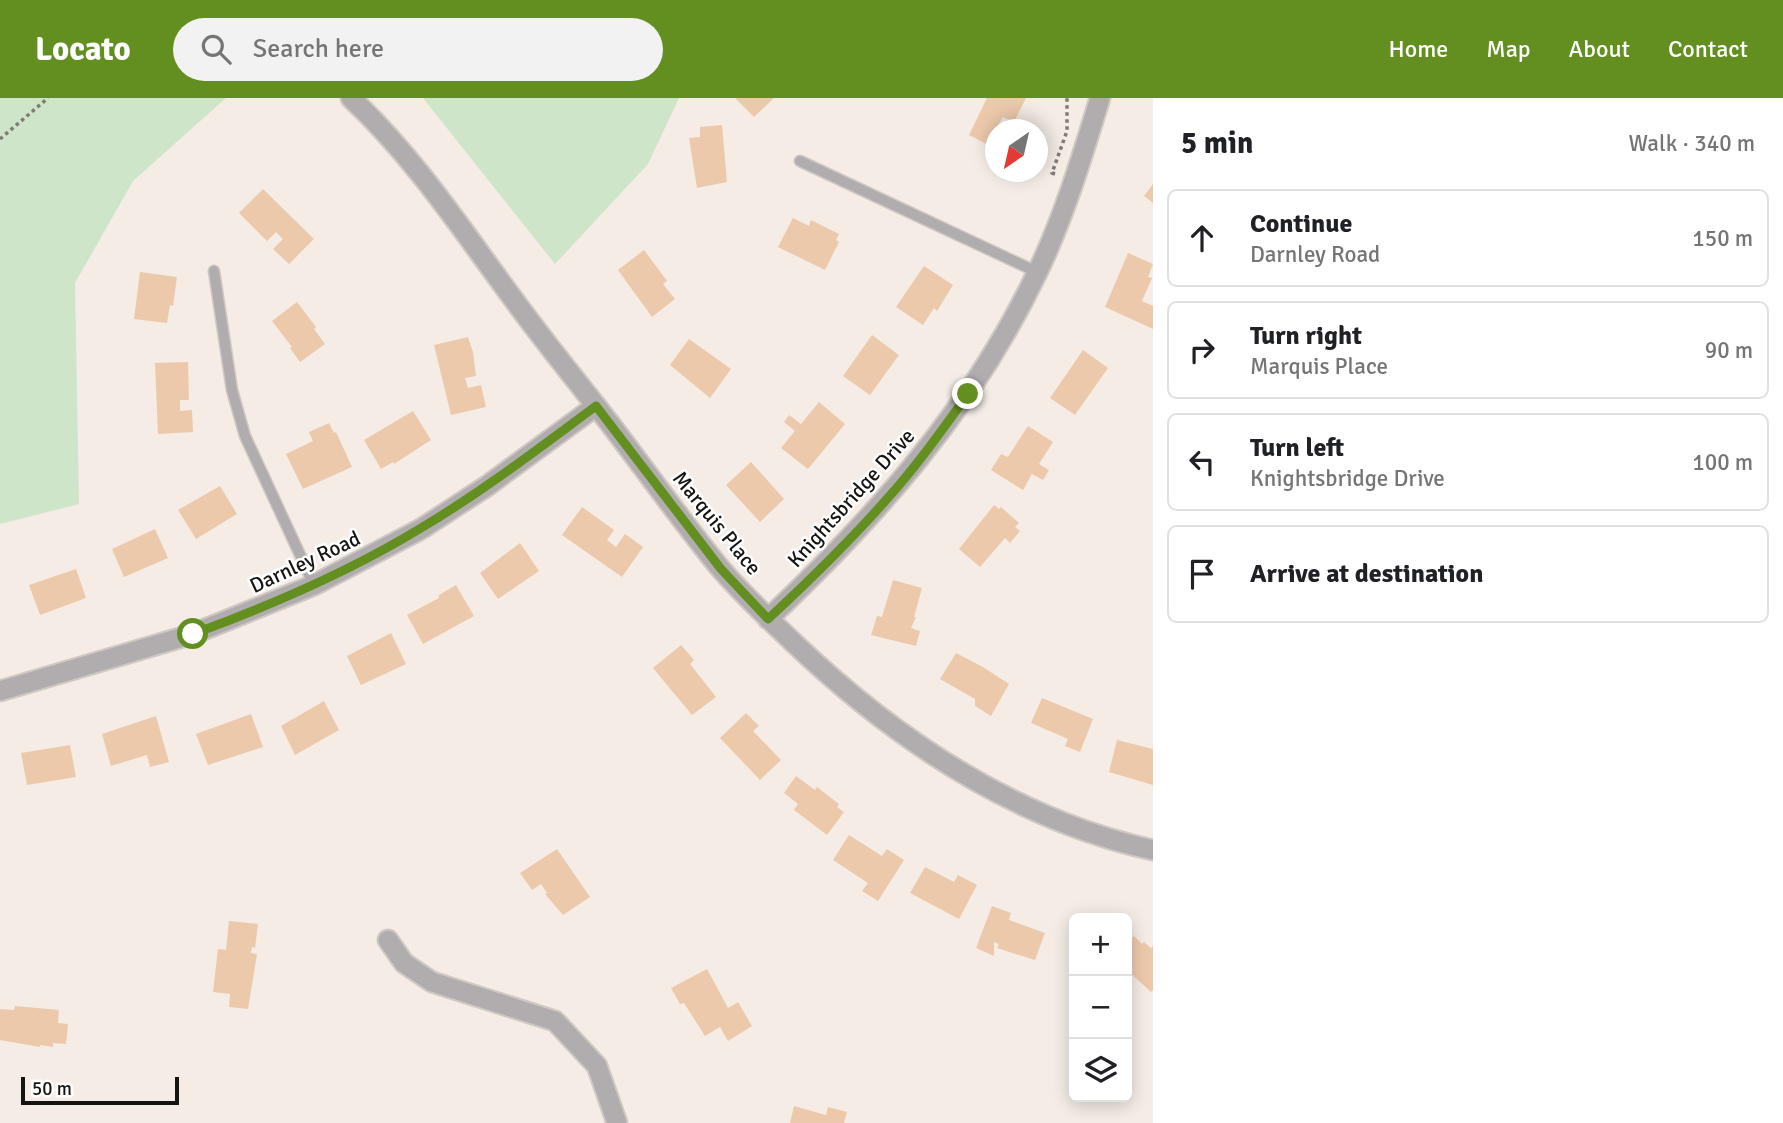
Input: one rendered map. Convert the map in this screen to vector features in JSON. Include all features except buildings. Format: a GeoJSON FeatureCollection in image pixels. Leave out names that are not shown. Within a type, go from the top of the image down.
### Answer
{"type":"FeatureCollection","features":[{"type":"Feature","properties":{"kind":"street","name":"Marquis Place"},"geometry":{"type":"LineString","coordinates":[[351,98],[384,128],[409,157],[516,303],[721,569],[768,619],[817,665],[875,713],[923,749],[954,768],[1009,798],[1076,827],[1153,850]]}},
{"type":"Feature","properties":{"kind":"street","name":"Knightsbridge Drive"},"geometry":{"type":"LineString","coordinates":[[768,619],[823,567],[886,500],[968,394],[1000,342],[1037,272],[1081,160],[1100,98]]}},
{"type":"Feature","properties":{"kind":"street","name":"Darnley Road"},"geometry":{"type":"LineString","coordinates":[[0,691],[193,634],[314,585],[421,529],[487,486],[596,406]]}},
{"type":"Feature","properties":{"kind":"street"},"geometry":{"type":"LineString","coordinates":[[388,940],[404,963],[432,982],[555,1021],[597,1066],[617,1123]]}},
{"type":"Feature","properties":{"kind":"lane"},"geometry":{"type":"LineString","coordinates":[[800,161],[1037,272]]}},
{"type":"Feature","properties":{"kind":"lane"},"geometry":{"type":"LineString","coordinates":[[214,271],[232,390],[245,436],[314,585]]}},
{"type":"Feature","properties":{"kind":"path"},"geometry":{"type":"LineString","coordinates":[[0,139],[48,98]]}},
{"type":"Feature","properties":{"kind":"green space"},"geometry":{"type":"Polygon","coordinates":[[[0,98],[226,98],[133,181],[75,283],[79,504],[0,524],[0,98]]]}},
{"type":"Feature","properties":{"kind":"green space"},"geometry":{"type":"Polygon","coordinates":[[[423,98],[679,98],[648,164],[555,264],[423,98]]]}},
{"type":"Feature","properties":{"kind":"route"},"geometry":{"type":"LineString","coordinates":[[193,634],[314,585],[421,529],[487,486],[596,406],[721,569],[768,619],[823,567],[886,500],[968,394]]}}]}
